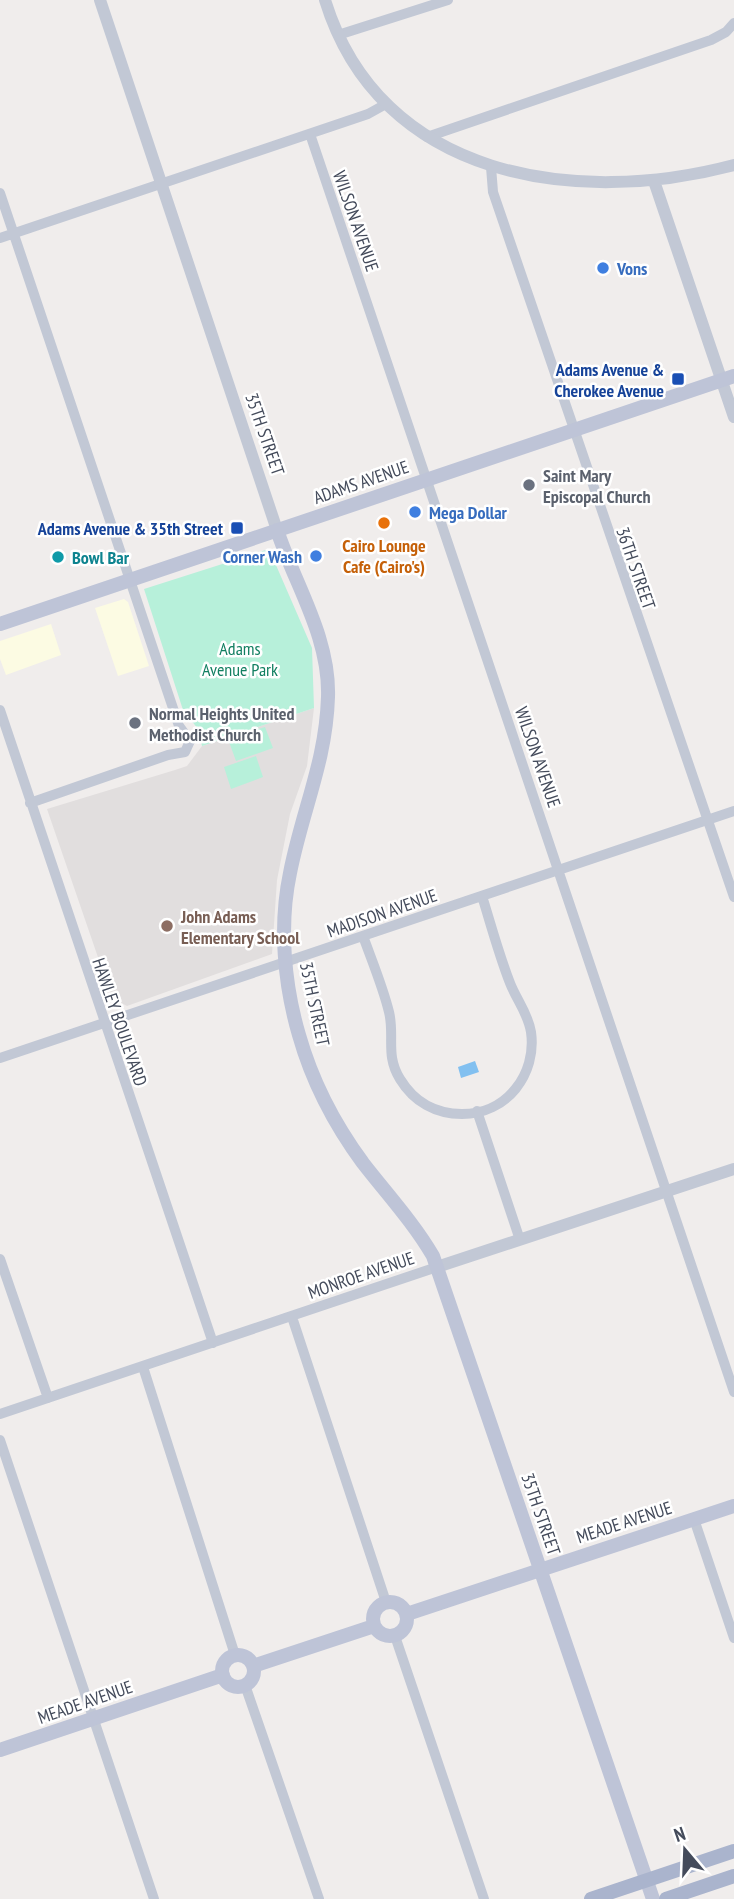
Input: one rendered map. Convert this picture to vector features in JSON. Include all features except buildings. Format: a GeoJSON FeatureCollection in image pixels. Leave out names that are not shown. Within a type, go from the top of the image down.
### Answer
{"type":"FeatureCollection","features":[{"type":"Feature","properties":{"kind":"main road","name":"ADAMS AVENUE"},"geometry":{"type":"LineString","coordinates":[[0,624],[728,378]]}},
{"type":"Feature","properties":{"kind":"main road","name":"35TH STREET"},"geometry":{"type":"LineString","coordinates":[[277,530],[309,607],[324,661],[328,694],[323,752],[289,873],[285,962],[299,1034],[330,1110],[358,1156],[410,1220],[438,1267],[653,1899]]}},
{"type":"Feature","properties":{"kind":"main road","name":"MEADE AVENUE"},"geometry":{"type":"LineString","coordinates":[[407,1614],[734,1506]]}},
{"type":"Feature","properties":{"kind":"main road"},"geometry":{"type":"LineString","coordinates":[[386,1602],[398,1603],[407,1614],[406,1627],[395,1636],[380,1634],[374,1626],[374,1612],[386,1602]]}},
{"type":"Feature","properties":{"kind":"main road"},"geometry":{"type":"LineString","coordinates":[[253,1666],[374,1626]]}},
{"type":"Feature","properties":{"kind":"main road"},"geometry":{"type":"LineString","coordinates":[[235,1655],[245,1656],[253,1666],[253,1677],[246,1685],[234,1686],[223,1675],[223,1664],[235,1655]]}},
{"type":"Feature","properties":{"kind":"main road","name":"MEADE AVENUE"},"geometry":{"type":"LineString","coordinates":[[0,1751],[223,1675]]}},
{"type":"Feature","properties":{"kind":"main road"},"geometry":{"type":"LineString","coordinates":[[591,1899],[734,1851]]}},
{"type":"Feature","properties":{"kind":"main road"},"geometry":{"type":"LineString","coordinates":[[666,1899],[734,1877]]}},
{"type":"Feature","properties":{"kind":"street","name":"35TH STREET"},"geometry":{"type":"LineString","coordinates":[[100,0],[277,530]]}},
{"type":"Feature","properties":{"kind":"street"},"geometry":{"type":"LineString","coordinates":[[325,0],[338,35],[386,104],[426,137],[461,156],[491,167],[576,181],[654,181],[734,165]]}},
{"type":"Feature","properties":{"kind":"street"},"geometry":{"type":"LineString","coordinates":[[338,35],[448,0]]}},
{"type":"Feature","properties":{"kind":"street"},"geometry":{"type":"LineString","coordinates":[[426,137],[710,40],[726,32],[734,23]]}},
{"type":"Feature","properties":{"kind":"street"},"geometry":{"type":"LineString","coordinates":[[0,238],[368,114],[386,104]]}},
{"type":"Feature","properties":{"kind":"street","name":"WILSON AVENUE"},"geometry":{"type":"LineString","coordinates":[[310,134],[734,1392]]}},
{"type":"Feature","properties":{"kind":"street","name":"36TH STREET"},"geometry":{"type":"LineString","coordinates":[[491,167],[493,192],[734,897]]}},
{"type":"Feature","properties":{"kind":"street"},"geometry":{"type":"LineString","coordinates":[[654,181],[728,378],[734,417]]}},
{"type":"Feature","properties":{"kind":"street"},"geometry":{"type":"LineString","coordinates":[[0,193],[179,726],[190,741],[185,752],[177,756],[168,755],[30,803]]}},
{"type":"Feature","properties":{"kind":"street","name":"HAWLEY BOULEVARD"},"geometry":{"type":"LineString","coordinates":[[0,710],[213,1343]]}},
{"type":"Feature","properties":{"kind":"street","name":"MADISON AVENUE"},"geometry":{"type":"LineString","coordinates":[[0,1058],[734,811]]}},
{"type":"Feature","properties":{"kind":"street"},"geometry":{"type":"LineString","coordinates":[[363,936],[389,1012],[388,1048],[398,1077],[414,1098],[435,1110],[463,1114],[495,1106],[523,1083],[531,1056],[531,1031],[511,985],[482,896]]}},
{"type":"Feature","properties":{"kind":"street"},"geometry":{"type":"LineString","coordinates":[[477,1111],[520,1240]]}},
{"type":"Feature","properties":{"kind":"street","name":"MONROE AVENUE"},"geometry":{"type":"LineString","coordinates":[[0,1414],[734,1169]]}},
{"type":"Feature","properties":{"kind":"street"},"geometry":{"type":"LineString","coordinates":[[0,1259],[48,1398]]}},
{"type":"Feature","properties":{"kind":"street"},"geometry":{"type":"LineString","coordinates":[[292,1317],[386,1602]]}},
{"type":"Feature","properties":{"kind":"street"},"geometry":{"type":"LineString","coordinates":[[143,1367],[235,1655]]}},
{"type":"Feature","properties":{"kind":"street"},"geometry":{"type":"LineString","coordinates":[[0,1440],[154,1899]]}},
{"type":"Feature","properties":{"kind":"street"},"geometry":{"type":"LineString","coordinates":[[694,1519],[734,1638]]}},
{"type":"Feature","properties":{"kind":"street"},"geometry":{"type":"LineString","coordinates":[[395,1636],[484,1899]]}},
{"type":"Feature","properties":{"kind":"street"},"geometry":{"type":"LineString","coordinates":[[246,1685],[320,1899]]}},
{"type":"Feature","properties":{"kind":"shaded area"},"geometry":{"type":"Polygon","coordinates":[[[124,599],[128,602],[149,666],[118,676],[95,608],[124,599]]]}},
{"type":"Feature","properties":{"kind":"shaded area"},"geometry":{"type":"Polygon","coordinates":[[[51,624],[61,655],[6,675],[0,659],[0,641],[51,624]]]}},
{"type":"Feature","properties":{"kind":"shaded area"},"geometry":{"type":"Polygon","coordinates":[[[314,708],[307,766],[290,814],[277,880],[272,954],[127,1006],[112,998],[47,809],[187,766],[202,746],[314,708]]]}},
{"type":"Feature","properties":{"kind":"green space","name":"Adams Avenue Park"},"geometry":{"type":"Polygon","coordinates":[[[269,549],[312,648],[314,708],[202,746],[198,729],[183,710],[144,589],[269,549]]]}},
{"type":"Feature","properties":{"kind":"green space"},"geometry":{"type":"Polygon","coordinates":[[[265,727],[273,748],[236,761],[228,739],[265,727]]]}},
{"type":"Feature","properties":{"kind":"green space"},"geometry":{"type":"Polygon","coordinates":[[[256,756],[263,777],[231,789],[224,767],[256,756]]]}},
{"type":"Feature","properties":{"kind":"water"},"geometry":{"type":"Polygon","coordinates":[[[475,1061],[479,1072],[461,1078],[458,1067],[475,1061]]]}},
{"type":"Feature","properties":{"kind":"place","name":"Vons"},"geometry":{"type":"Point","coordinates":[603,268]}},
{"type":"Feature","properties":{"kind":"place","name":"Adams Avenue & Cherokee Avenue"},"geometry":{"type":"Point","coordinates":[678,379]}},
{"type":"Feature","properties":{"kind":"place","name":"Saint Mary Episcopal Church"},"geometry":{"type":"Point","coordinates":[529,485]}},
{"type":"Feature","properties":{"kind":"place","name":"Mega Dollar"},"geometry":{"type":"Point","coordinates":[415,512]}},
{"type":"Feature","properties":{"kind":"place","name":"Cairo Lounge Cafe (Cairo's)"},"geometry":{"type":"Point","coordinates":[384,523]}},
{"type":"Feature","properties":{"kind":"place","name":"Adams Avenue & 35th Street"},"geometry":{"type":"Point","coordinates":[237,528]}},
{"type":"Feature","properties":{"kind":"place","name":"Corner Wash"},"geometry":{"type":"Point","coordinates":[316,556]}},
{"type":"Feature","properties":{"kind":"place","name":"Bowl Bar"},"geometry":{"type":"Point","coordinates":[58,557]}},
{"type":"Feature","properties":{"kind":"place","name":"Normal Heights United Methodist Church"},"geometry":{"type":"Point","coordinates":[135,723]}},
{"type":"Feature","properties":{"kind":"place","name":"John Adams Elementary School"},"geometry":{"type":"Point","coordinates":[167,926]}}]}
